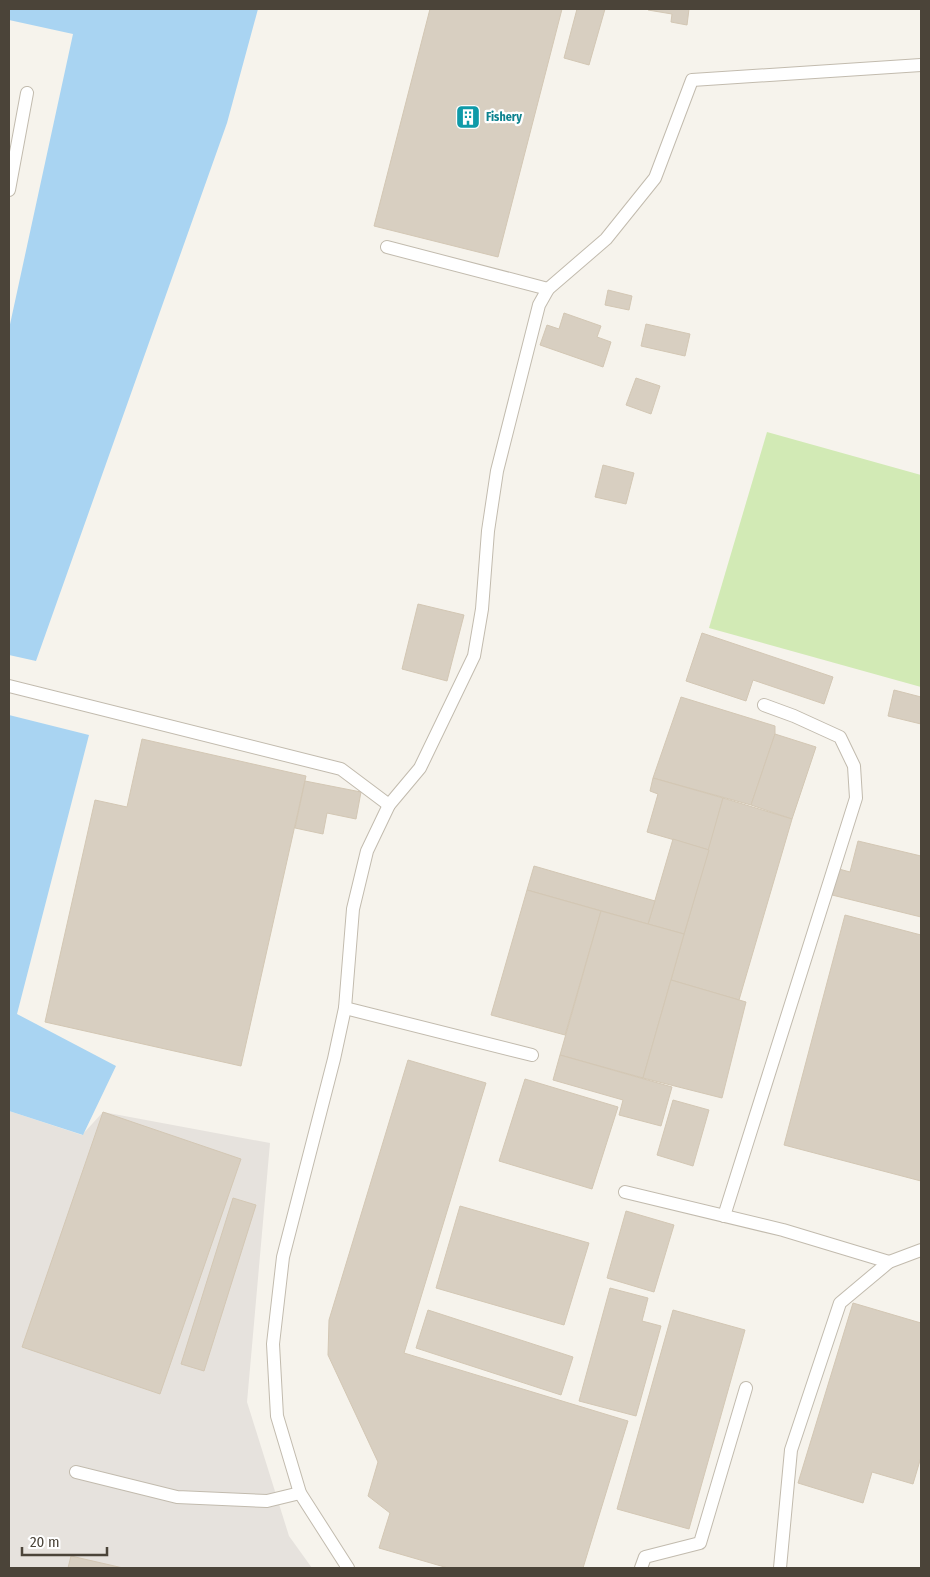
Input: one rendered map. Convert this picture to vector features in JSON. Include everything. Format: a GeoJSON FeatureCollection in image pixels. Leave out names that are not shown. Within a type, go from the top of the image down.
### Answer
{"type":"FeatureCollection","features":[{"type":"Feature","properties":{"kind":"lane"},"geometry":{"type":"LineString","coordinates":[[348,1568],[300,1493],[277,1416],[274,1344],[283,1257],[334,1059],[345,1008],[354,909],[367,852],[388,805],[420,768],[474,656],[482,609],[488,531],[497,471],[539,305],[548,289],[606,239],[655,178],[692,80],[921,65]]}},
{"type":"Feature","properties":{"kind":"lane"},"geometry":{"type":"LineString","coordinates":[[9,190],[27,93]]}},
{"type":"Feature","properties":{"kind":"lane"},"geometry":{"type":"LineString","coordinates":[[387,247],[548,289]]}},
{"type":"Feature","properties":{"kind":"lane"},"geometry":{"type":"LineString","coordinates":[[9,686],[341,769],[388,805]]}},
{"type":"Feature","properties":{"kind":"lane"},"geometry":{"type":"LineString","coordinates":[[724,1216],[856,798],[854,766],[840,737],[794,716],[764,705]]}},
{"type":"Feature","properties":{"kind":"lane"},"geometry":{"type":"LineString","coordinates":[[345,1008],[532,1055]]}},
{"type":"Feature","properties":{"kind":"lane"},"geometry":{"type":"LineString","coordinates":[[625,1192],[784,1230],[889,1262]]}},
{"type":"Feature","properties":{"kind":"lane"},"geometry":{"type":"LineString","coordinates":[[780,1568],[791,1450],[840,1303],[889,1262],[921,1250]]}},
{"type":"Feature","properties":{"kind":"lane"},"geometry":{"type":"LineString","coordinates":[[641,1568],[645,1557],[700,1543],[746,1388]]}},
{"type":"Feature","properties":{"kind":"lane"},"geometry":{"type":"LineString","coordinates":[[76,1472],[177,1498],[267,1501],[300,1493]]}},
{"type":"Feature","properties":{"kind":"shaded area"},"geometry":{"type":"Polygon","coordinates":[[[9,1111],[82,1135],[103,1112],[270,1143],[247,1402],[289,1536],[312,1568],[9,1568],[9,1111]]]}},
{"type":"Feature","properties":{"kind":"green space"},"geometry":{"type":"Polygon","coordinates":[[[767,432],[921,475],[921,687],[709,628],[767,432]]]}},
{"type":"Feature","properties":{"kind":"water"},"geometry":{"type":"Polygon","coordinates":[[[9,9],[258,9],[227,123],[36,661],[9,655],[9,329],[73,34],[9,20],[9,9]]]}},
{"type":"Feature","properties":{"kind":"water"},"geometry":{"type":"Polygon","coordinates":[[[9,715],[89,735],[17,1014],[116,1066],[83,1135],[9,1111],[9,715]]]}},
{"type":"Feature","properties":{"kind":"building","name":"Fishery"},"geometry":{"type":"Polygon","coordinates":[[[430,9],[562,9],[498,257],[374,226],[430,9]]]}},
{"type":"Feature","properties":{"kind":"building"},"geometry":{"type":"Polygon","coordinates":[[[577,9],[605,9],[589,65],[564,58],[577,9]]]}},
{"type":"Feature","properties":{"kind":"building"},"geometry":{"type":"Polygon","coordinates":[[[648,9],[689,9],[687,25],[671,22],[672,14],[648,9]]]}},
{"type":"Feature","properties":{"kind":"building"},"geometry":{"type":"Polygon","coordinates":[[[608,290],[632,296],[629,310],[605,305],[608,290]]]}},
{"type":"Feature","properties":{"kind":"building"},"geometry":{"type":"Polygon","coordinates":[[[564,313],[601,326],[597,337],[611,342],[603,367],[540,345],[547,325],[559,329],[564,313]]]}},
{"type":"Feature","properties":{"kind":"building"},"geometry":{"type":"Polygon","coordinates":[[[646,324],[690,334],[685,356],[641,346],[646,324]]]}},
{"type":"Feature","properties":{"kind":"building"},"geometry":{"type":"Polygon","coordinates":[[[636,378],[660,386],[651,414],[626,405],[636,378]]]}},
{"type":"Feature","properties":{"kind":"building"},"geometry":{"type":"Polygon","coordinates":[[[603,465],[634,473],[626,504],[595,497],[603,465]]]}},
{"type":"Feature","properties":{"kind":"building"},"geometry":{"type":"Polygon","coordinates":[[[418,604],[464,615],[447,681],[402,669],[418,604]]]}},
{"type":"Feature","properties":{"kind":"building"},"geometry":{"type":"Polygon","coordinates":[[[702,633],[833,677],[824,704],[753,680],[746,701],[686,681],[702,633]]]}},
{"type":"Feature","properties":{"kind":"building"},"geometry":{"type":"Polygon","coordinates":[[[894,690],[921,697],[921,724],[888,716],[894,690]]]}},
{"type":"Feature","properties":{"kind":"building"},"geometry":{"type":"Polygon","coordinates":[[[681,697],[775,726],[775,734],[751,805],[653,778],[681,697]]]}},
{"type":"Feature","properties":{"kind":"building"},"geometry":{"type":"Polygon","coordinates":[[[775,734],[816,747],[792,819],[751,805],[775,734]]]}},
{"type":"Feature","properties":{"kind":"building"},"geometry":{"type":"Polygon","coordinates":[[[142,739],[306,776],[241,1066],[45,1022],[95,800],[127,807],[142,739]]]}},
{"type":"Feature","properties":{"kind":"building"},"geometry":{"type":"Polygon","coordinates":[[[653,778],[723,798],[709,850],[647,832],[658,794],[650,791],[653,778]]]}},
{"type":"Feature","properties":{"kind":"building"},"geometry":{"type":"Polygon","coordinates":[[[305,781],[361,792],[356,819],[327,813],[323,834],[295,828],[305,781]]]}},
{"type":"Feature","properties":{"kind":"building"},"geometry":{"type":"Polygon","coordinates":[[[723,798],[792,819],[739,1000],[671,980],[723,798]]]}},
{"type":"Feature","properties":{"kind":"building"},"geometry":{"type":"Polygon","coordinates":[[[673,839],[709,850],[684,934],[648,924],[673,839]]]}},
{"type":"Feature","properties":{"kind":"building"},"geometry":{"type":"Polygon","coordinates":[[[858,841],[921,856],[921,917],[832,895],[839,869],[850,872],[858,841]]]}},
{"type":"Feature","properties":{"kind":"building"},"geometry":{"type":"Polygon","coordinates":[[[534,866],[655,901],[648,924],[527,890],[534,866]]]}},
{"type":"Feature","properties":{"kind":"building"},"geometry":{"type":"Polygon","coordinates":[[[527,890],[601,911],[565,1035],[491,1015],[527,890]]]}},
{"type":"Feature","properties":{"kind":"building"},"geometry":{"type":"Polygon","coordinates":[[[601,911],[684,934],[643,1078],[560,1055],[601,911]]]}},
{"type":"Feature","properties":{"kind":"building"},"geometry":{"type":"Polygon","coordinates":[[[845,915],[921,935],[921,1181],[784,1145],[845,915]]]}},
{"type":"Feature","properties":{"kind":"building"},"geometry":{"type":"Polygon","coordinates":[[[671,980],[746,1002],[722,1098],[643,1078],[671,980]]]}},
{"type":"Feature","properties":{"kind":"building"},"geometry":{"type":"Polygon","coordinates":[[[560,1055],[672,1087],[661,1126],[619,1115],[623,1100],[553,1080],[560,1055]]]}},
{"type":"Feature","properties":{"kind":"building"},"geometry":{"type":"Polygon","coordinates":[[[408,1060],[486,1083],[404,1353],[628,1421],[583,1568],[448,1568],[379,1548],[390,1513],[368,1496],[378,1462],[328,1355],[329,1320],[408,1060]]]}},
{"type":"Feature","properties":{"kind":"building"},"geometry":{"type":"Polygon","coordinates":[[[525,1079],[618,1107],[592,1189],[499,1161],[525,1079]]]}},
{"type":"Feature","properties":{"kind":"building"},"geometry":{"type":"Polygon","coordinates":[[[673,1100],[709,1110],[693,1166],[657,1155],[673,1100]]]}},
{"type":"Feature","properties":{"kind":"building"},"geometry":{"type":"Polygon","coordinates":[[[103,1112],[241,1159],[160,1394],[22,1347],[103,1112]]]}},
{"type":"Feature","properties":{"kind":"building"},"geometry":{"type":"Polygon","coordinates":[[[233,1198],[256,1205],[204,1371],[181,1364],[233,1198]]]}},
{"type":"Feature","properties":{"kind":"building"},"geometry":{"type":"Polygon","coordinates":[[[460,1206],[589,1243],[564,1325],[436,1288],[460,1206]]]}},
{"type":"Feature","properties":{"kind":"building"},"geometry":{"type":"Polygon","coordinates":[[[626,1211],[674,1225],[654,1292],[607,1278],[626,1211]]]}},
{"type":"Feature","properties":{"kind":"building"},"geometry":{"type":"Polygon","coordinates":[[[610,1288],[648,1298],[642,1321],[661,1326],[636,1416],[579,1401],[610,1288]]]}},
{"type":"Feature","properties":{"kind":"building"},"geometry":{"type":"Polygon","coordinates":[[[853,1303],[921,1323],[921,1457],[913,1484],[872,1472],[863,1503],[798,1483],[853,1303]]]}},
{"type":"Feature","properties":{"kind":"building"},"geometry":{"type":"Polygon","coordinates":[[[428,1310],[573,1357],[561,1395],[416,1348],[428,1310]]]}},
{"type":"Feature","properties":{"kind":"building"},"geometry":{"type":"Polygon","coordinates":[[[673,1310],[745,1330],[689,1529],[617,1509],[673,1310]]]}},
{"type":"Feature","properties":{"kind":"building"},"geometry":{"type":"Polygon","coordinates":[[[71,1556],[123,1568],[68,1568],[71,1556]]]}},
{"type":"Feature","properties":{"kind":"place","name":"Fishery"},"geometry":{"type":"Point","coordinates":[468,117]}}]}
